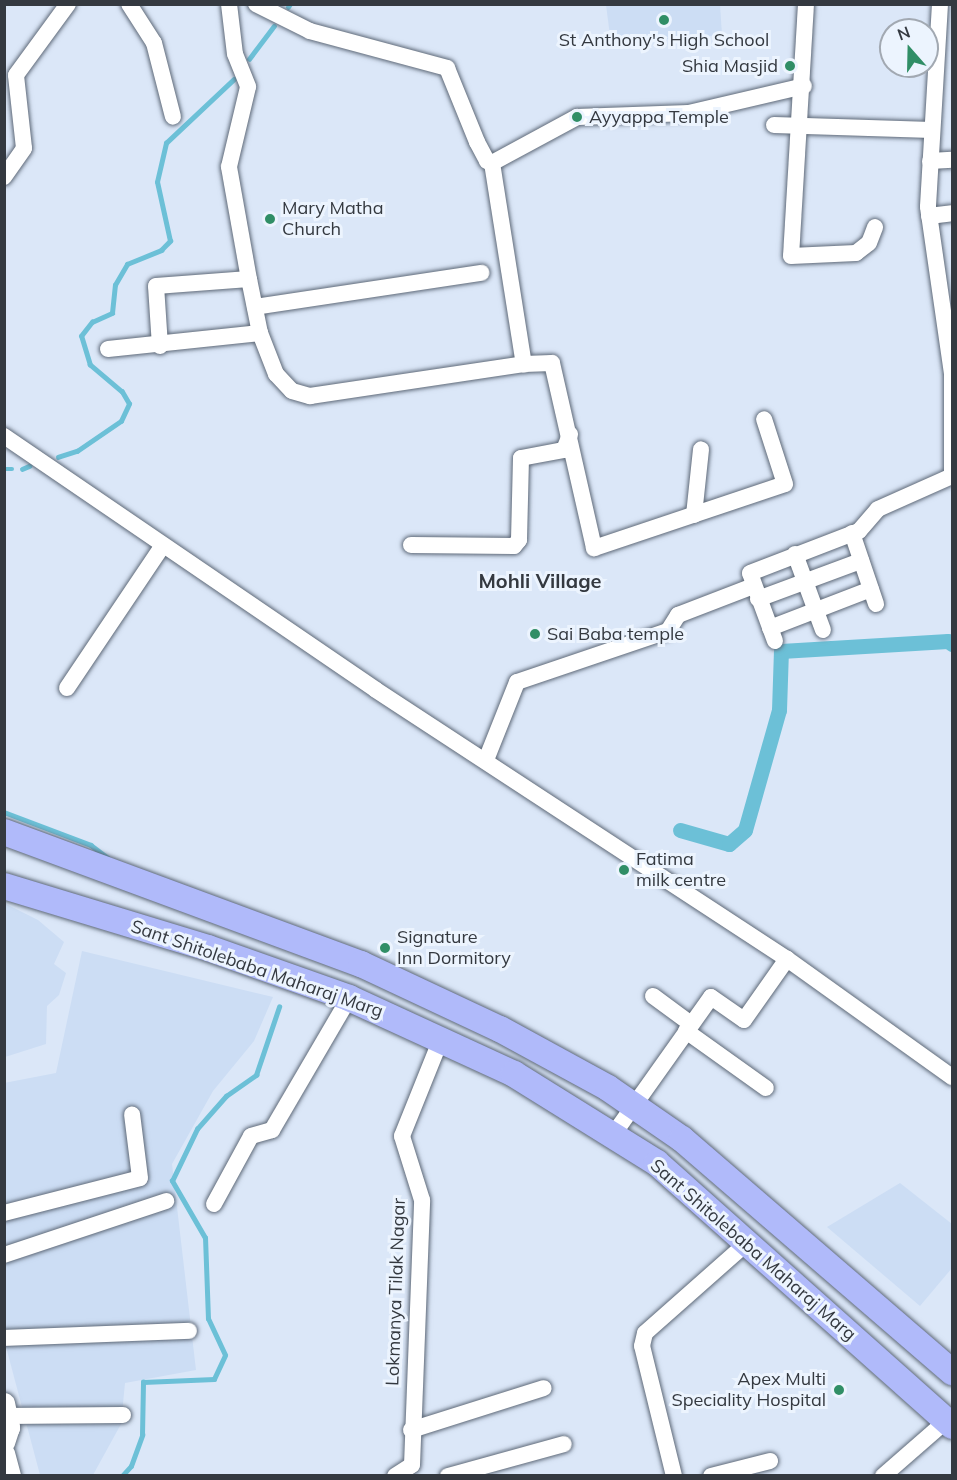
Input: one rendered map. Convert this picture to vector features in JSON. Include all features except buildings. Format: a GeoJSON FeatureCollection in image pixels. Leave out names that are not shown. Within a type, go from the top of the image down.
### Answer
{"type":"FeatureCollection","features":[{"type":"Feature","properties":{"kind":"main road","name":"Sant Shitolebaba Maharaj Marg"},"geometry":{"type":"LineString","coordinates":[[4,832],[314,946],[500,1029],[633,1105],[682,1139],[950,1369]]}},
{"type":"Feature","properties":{"kind":"main road","name":"Sant Shitolebaba Maharaj Marg"},"geometry":{"type":"LineString","coordinates":[[4,886],[349,998],[514,1074],[657,1163],[949,1423]]}},
{"type":"Feature","properties":{"kind":"main road"},"geometry":{"type":"LineString","coordinates":[[303,982],[314,946]]}},
{"type":"Feature","properties":{"kind":"main road"},"geometry":{"type":"LineString","coordinates":[[919,1396],[950,1369]]}},
{"type":"Feature","properties":{"kind":"street"},"geometry":{"type":"LineString","coordinates":[[4,177],[24,148],[16,75],[68,4]]}},
{"type":"Feature","properties":{"kind":"street"},"geometry":{"type":"LineString","coordinates":[[129,4],[154,43],[173,117]]}},
{"type":"Feature","properties":{"kind":"street"},"geometry":{"type":"LineString","coordinates":[[229,4],[235,54],[248,87],[229,167],[260,333],[276,374],[292,391],[310,396],[524,364],[552,363],[555,389],[570,434],[594,548],[785,484],[764,419]]}},
{"type":"Feature","properties":{"kind":"street"},"geometry":{"type":"LineString","coordinates":[[256,4],[310,31],[447,68],[477,142],[487,161],[492,163]]}},
{"type":"Feature","properties":{"kind":"street"},"geometry":{"type":"LineString","coordinates":[[806,4],[802,125],[791,256],[856,253],[869,243],[875,227]]}},
{"type":"Feature","properties":{"kind":"street"},"geometry":{"type":"LineString","coordinates":[[852,533],[873,597],[814,610],[773,635],[750,573],[795,554],[852,533],[859,531],[878,509],[952,476],[952,374],[940,215],[930,161],[940,4]]}},
{"type":"Feature","properties":{"kind":"street"},"geometry":{"type":"LineString","coordinates":[[492,163],[576,117],[689,113],[804,86]]}},
{"type":"Feature","properties":{"kind":"street"},"geometry":{"type":"LineString","coordinates":[[774,125],[932,130]]}},
{"type":"Feature","properties":{"kind":"street"},"geometry":{"type":"LineString","coordinates":[[930,161],[952,160]]}},
{"type":"Feature","properties":{"kind":"street"},"geometry":{"type":"LineString","coordinates":[[492,163],[524,364]]}},
{"type":"Feature","properties":{"kind":"street"},"geometry":{"type":"LineString","coordinates":[[935,186],[942,232]]}},
{"type":"Feature","properties":{"kind":"street"},"geometry":{"type":"LineString","coordinates":[[255,307],[481,273]]}},
{"type":"Feature","properties":{"kind":"street"},"geometry":{"type":"LineString","coordinates":[[160,346],[156,286],[249,279]]}},
{"type":"Feature","properties":{"kind":"street"},"geometry":{"type":"LineString","coordinates":[[108,350],[160,346],[260,333]]}},
{"type":"Feature","properties":{"kind":"street"},"geometry":{"type":"LineString","coordinates":[[411,545],[514,546],[519,540],[521,458],[564,450],[570,434]]}},
{"type":"Feature","properties":{"kind":"street"},"geometry":{"type":"LineString","coordinates":[[4,436],[163,545],[787,958],[952,1077]]}},
{"type":"Feature","properties":{"kind":"street"},"geometry":{"type":"LineString","coordinates":[[694,515],[701,449]]}},
{"type":"Feature","properties":{"kind":"street"},"geometry":{"type":"LineString","coordinates":[[67,688],[163,545]]}},
{"type":"Feature","properties":{"kind":"street"},"geometry":{"type":"LineString","coordinates":[[795,554],[823,630]]}},
{"type":"Feature","properties":{"kind":"street"},"geometry":{"type":"LineString","coordinates":[[486,760],[517,682],[668,631],[678,615],[756,592],[806,582],[861,561]]}},
{"type":"Feature","properties":{"kind":"street"},"geometry":{"type":"LineString","coordinates":[[613,1136],[711,997],[744,1020],[787,958]]}},
{"type":"Feature","properties":{"kind":"street"},"geometry":{"type":"LineString","coordinates":[[653,996],[689,1028],[766,1088]]}},
{"type":"Feature","properties":{"kind":"street"},"geometry":{"type":"LineString","coordinates":[[214,1204],[251,1136],[272,1130],[349,998]]}},
{"type":"Feature","properties":{"kind":"street","name":"Lokmanya Tilak Nagar"},"geometry":{"type":"LineString","coordinates":[[395,1476],[416,1470],[411,1430],[422,1200],[402,1136],[441,1039]]}},
{"type":"Feature","properties":{"kind":"street"},"geometry":{"type":"LineString","coordinates":[[4,1213],[140,1178],[132,1114]]}},
{"type":"Feature","properties":{"kind":"street"},"geometry":{"type":"LineString","coordinates":[[4,1255],[166,1201]]}},
{"type":"Feature","properties":{"kind":"street"},"geometry":{"type":"LineString","coordinates":[[674,1476],[642,1346],[645,1333],[748,1242]]}},
{"type":"Feature","properties":{"kind":"street"},"geometry":{"type":"LineString","coordinates":[[4,1338],[189,1331]]}},
{"type":"Feature","properties":{"kind":"street"},"geometry":{"type":"LineString","coordinates":[[411,1430],[544,1388]]}},
{"type":"Feature","properties":{"kind":"street"},"geometry":{"type":"LineString","coordinates":[[4,1442],[6,1411],[123,1415]]}},
{"type":"Feature","properties":{"kind":"street"},"geometry":{"type":"LineString","coordinates":[[883,1476],[949,1423]]}},
{"type":"Feature","properties":{"kind":"street"},"geometry":{"type":"LineString","coordinates":[[448,1476],[564,1444]]}},
{"type":"Feature","properties":{"kind":"street"},"geometry":{"type":"LineString","coordinates":[[4,1453],[10,1476]]}},
{"type":"Feature","properties":{"kind":"street"},"geometry":{"type":"LineString","coordinates":[[711,1476],[770,1461]]}},
{"type":"Feature","properties":{"kind":"shaded area","name":"St Anthony's High School"},"geometry":{"type":"Polygon","coordinates":[[[606,5],[720,5],[722,35],[611,43],[606,5]]]}},
{"type":"Feature","properties":{"kind":"shaded area"},"geometry":{"type":"Polygon","coordinates":[[[4,903],[38,920],[64,942],[54,964],[66,973],[59,995],[47,1006],[46,1044],[5,1057],[4,903]]]}},
{"type":"Feature","properties":{"kind":"shaded area"},"geometry":{"type":"Polygon","coordinates":[[[82,951],[273,997],[254,1041],[213,1091],[172,1164],[196,1370],[125,1383],[121,1424],[93,1475],[40,1475],[5,1343],[4,1083],[56,1073],[82,951]]]}},
{"type":"Feature","properties":{"kind":"shaded area"},"geometry":{"type":"Polygon","coordinates":[[[900,1183],[952,1224],[952,1268],[920,1306],[827,1227],[900,1183]]]}},
{"type":"Feature","properties":{"kind":"waterway"},"geometry":{"type":"LineString","coordinates":[[249,59],[274,26]]}},
{"type":"Feature","properties":{"kind":"waterway"},"geometry":{"type":"LineString","coordinates":[[58,457],[77,451],[121,421],[129,404],[122,392],[90,365],[81,336],[92,322],[112,313],[115,285],[127,264],[161,250],[170,241],[157,182],[166,143],[234,79]]}},
{"type":"Feature","properties":{"kind":"waterway"},"geometry":{"type":"LineString","coordinates":[[22,469],[29,466]]}},
{"type":"Feature","properties":{"kind":"waterway"},"geometry":{"type":"LineString","coordinates":[[4,469],[12,469]]}},
{"type":"Feature","properties":{"kind":"waterway"},"geometry":{"type":"LineString","coordinates":[[680,830],[729,844],[745,830],[779,710],[781,651],[948,641],[952,644]]}},
{"type":"Feature","properties":{"kind":"waterway"},"geometry":{"type":"LineString","coordinates":[[4,812],[91,845],[108,858]]}},
{"type":"Feature","properties":{"kind":"waterway"},"geometry":{"type":"LineString","coordinates":[[122,1476],[131,1466],[142,1435],[143,1382],[214,1379],[225,1355],[208,1319],[205,1238],[172,1181],[197,1129],[226,1096],[256,1075],[279,1007]]}},
{"type":"Feature","properties":{"kind":"place","name":"St Anthony's High School"},"geometry":{"type":"Point","coordinates":[664,20]}},
{"type":"Feature","properties":{"kind":"place","name":"Shia Masjid"},"geometry":{"type":"Point","coordinates":[790,66]}},
{"type":"Feature","properties":{"kind":"place","name":"Ayyappa Temple"},"geometry":{"type":"Point","coordinates":[577,117]}},
{"type":"Feature","properties":{"kind":"place","name":"Mary Matha Church"},"geometry":{"type":"Point","coordinates":[270,219]}},
{"type":"Feature","properties":{"kind":"place","name":"Sai Baba temple"},"geometry":{"type":"Point","coordinates":[535,634]}},
{"type":"Feature","properties":{"kind":"place","name":"Fatima milk centre"},"geometry":{"type":"Point","coordinates":[624,870]}},
{"type":"Feature","properties":{"kind":"place","name":"Signature Inn Dormitory"},"geometry":{"type":"Point","coordinates":[385,948]}},
{"type":"Feature","properties":{"kind":"place","name":"Apex Multi Speciality Hospital"},"geometry":{"type":"Point","coordinates":[839,1390]}},
{"type":"Feature","properties":{"kind":"district","name":"Mohli Village"},"geometry":{"type":"Point","coordinates":[540,580]}}]}
